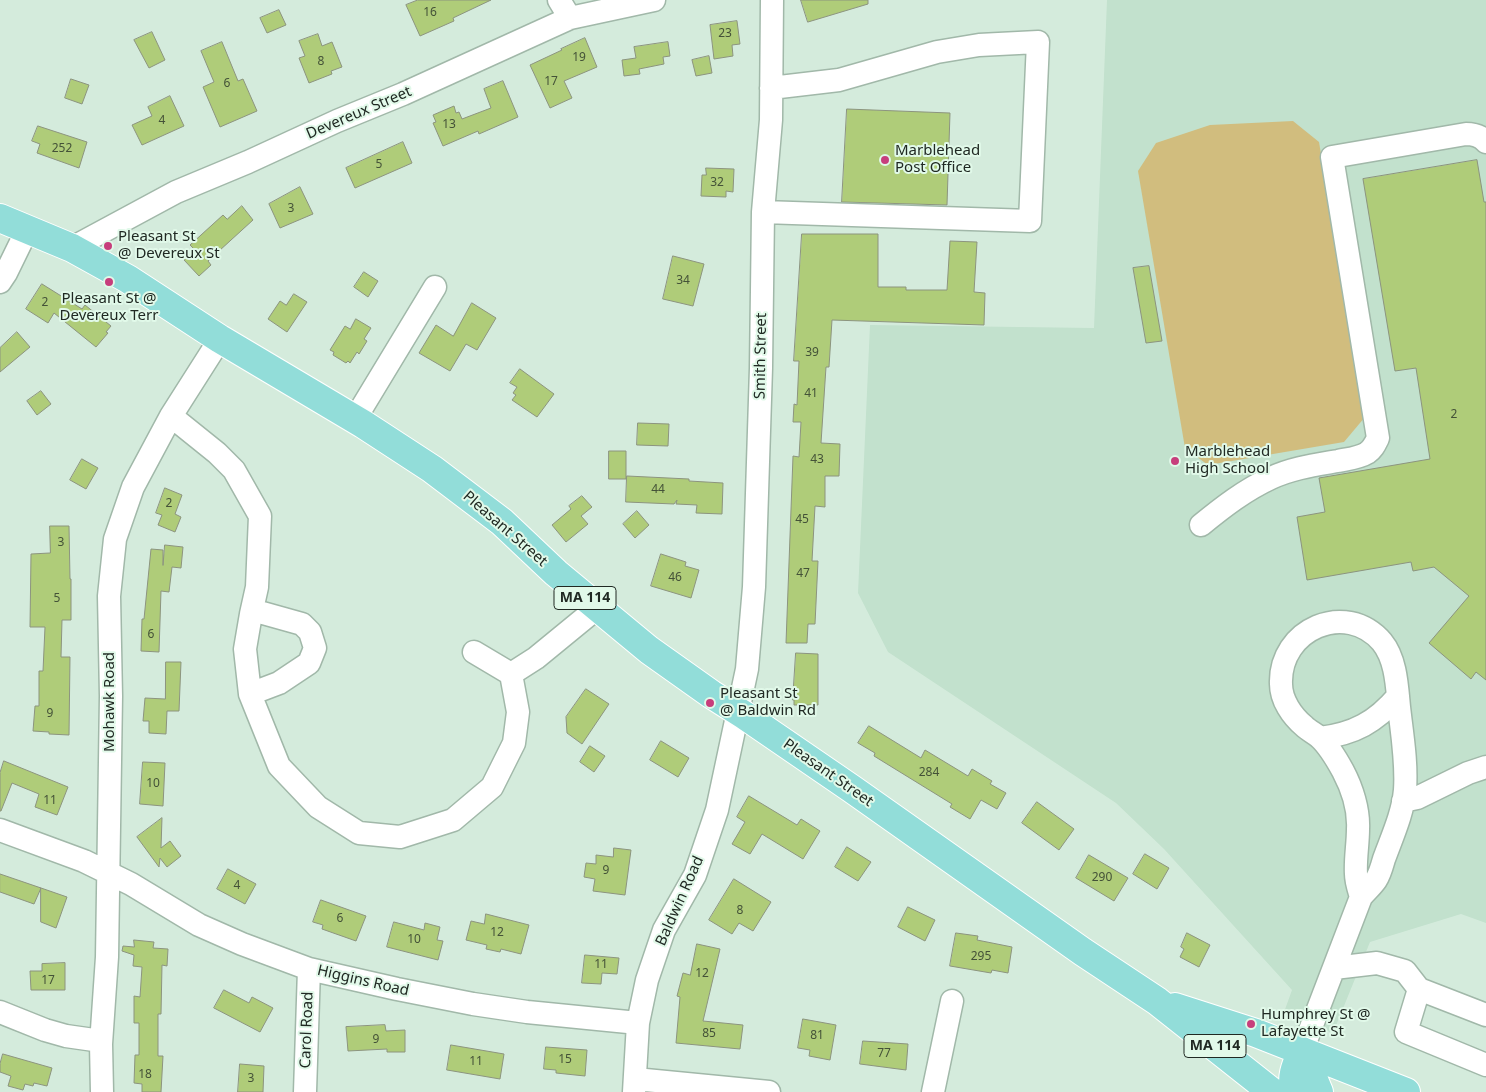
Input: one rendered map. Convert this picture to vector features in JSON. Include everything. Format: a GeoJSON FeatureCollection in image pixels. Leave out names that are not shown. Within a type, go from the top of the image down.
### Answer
{"type":"FeatureCollection","features":[{"type":"Feature","properties":{"kind":"main road","name":"Pleasant Street"},"geometry":{"type":"LineString","coordinates":[[0,218],[72,248],[128,279],[220,339],[355,418],[432,469],[502,522],[596,608],[649,650],[852,789],[1083,952],[1157,1001]]}},
{"type":"Feature","properties":{"kind":"main road"},"geometry":{"type":"LineString","coordinates":[[1157,1001],[1256,1032],[1406,1092]]}},
{"type":"Feature","properties":{"kind":"main road","name":"MA 114"},"geometry":{"type":"LineString","coordinates":[[1157,1001],[1272,1092]]}},
{"type":"Feature","properties":{"kind":"main road"},"geometry":{"type":"LineString","coordinates":[[1295,1092],[1294,1070],[1302,1050]]}},
{"type":"Feature","properties":{"kind":"main road"},"geometry":{"type":"LineString","coordinates":[[1302,1050],[1320,1092]]}},
{"type":"Feature","properties":{"kind":"street","name":"Devereux Street"},"geometry":{"type":"LineString","coordinates":[[72,248],[176,192],[403,94],[564,9],[654,0]]}},
{"type":"Feature","properties":{"kind":"street","name":"Smith Street"},"geometry":{"type":"LineString","coordinates":[[738,712],[747,669],[754,587],[761,368],[763,212],[771,120],[772,0]]}},
{"type":"Feature","properties":{"kind":"street"},"geometry":{"type":"LineString","coordinates":[[763,212],[1030,221],[1038,42],[970,46],[937,52],[839,80],[771,88]]}},
{"type":"Feature","properties":{"kind":"street"},"geometry":{"type":"LineString","coordinates":[[1201,525],[1243,493],[1270,478],[1284,472],[1366,454],[1374,447],[1378,438],[1332,157],[1466,134],[1475,134],[1486,142]]}},
{"type":"Feature","properties":{"kind":"street"},"geometry":{"type":"LineString","coordinates":[[0,282],[27,230]]}},
{"type":"Feature","properties":{"kind":"street"},"geometry":{"type":"LineString","coordinates":[[355,418],[435,287]]}},
{"type":"Feature","properties":{"kind":"street","name":"Mohawk Road"},"geometry":{"type":"LineString","coordinates":[[102,1092],[101,1041],[107,958],[111,696],[109,596],[115,539],[133,487],[171,416],[220,339]]}},
{"type":"Feature","properties":{"kind":"street"},"geometry":{"type":"LineString","coordinates":[[171,416],[217,453],[234,470],[260,516],[257,587],[245,649],[250,694],[279,766],[318,807],[359,833],[400,837],[453,820],[492,787],[514,744],[518,712],[511,674],[474,652]]}},
{"type":"Feature","properties":{"kind":"street"},"geometry":{"type":"LineString","coordinates":[[511,674],[536,658],[596,608]]}},
{"type":"Feature","properties":{"kind":"street"},"geometry":{"type":"LineString","coordinates":[[250,694],[279,683],[309,663],[315,648],[310,632],[302,624],[252,610]]}},
{"type":"Feature","properties":{"kind":"street"},"geometry":{"type":"LineString","coordinates":[[1302,1050],[1361,897],[1376,880],[1392,838],[1405,791],[1405,759],[1392,660],[1382,642],[1367,630],[1350,623],[1329,622],[1311,628],[1298,638],[1286,653],[1281,669],[1281,686],[1288,708],[1302,725],[1320,738],[1344,771],[1358,816],[1356,875],[1361,897]]}},
{"type":"Feature","properties":{"kind":"street"},"geometry":{"type":"LineString","coordinates":[[1320,738],[1350,732],[1364,726],[1377,718],[1398,696]]}},
{"type":"Feature","properties":{"kind":"street","name":"Baldwin Road"},"geometry":{"type":"LineString","coordinates":[[634,1086],[638,1023],[647,980],[664,930],[695,874],[718,810],[738,712]]}},
{"type":"Feature","properties":{"kind":"street"},"geometry":{"type":"LineString","coordinates":[[1403,801],[1417,798],[1468,773],[1486,768]]}},
{"type":"Feature","properties":{"kind":"street"},"geometry":{"type":"LineString","coordinates":[[1358,827],[1392,838]]}},
{"type":"Feature","properties":{"kind":"street","name":"Higgins Road"},"geometry":{"type":"LineString","coordinates":[[0,830],[84,861],[131,884],[199,925],[242,944],[309,969],[397,990],[473,1004],[527,1012],[638,1023]]}},
{"type":"Feature","properties":{"kind":"street"},"geometry":{"type":"LineString","coordinates":[[1334,968],[1377,963],[1405,971],[1419,989],[1486,1015]]}},
{"type":"Feature","properties":{"kind":"street","name":"Carol Road"},"geometry":{"type":"LineString","coordinates":[[305,1092],[309,969]]}},
{"type":"Feature","properties":{"kind":"street"},"geometry":{"type":"LineString","coordinates":[[1419,989],[1406,1032],[1486,1065]]}},
{"type":"Feature","properties":{"kind":"street"},"geometry":{"type":"LineString","coordinates":[[933,1092],[952,1001]]}},
{"type":"Feature","properties":{"kind":"street"},"geometry":{"type":"LineString","coordinates":[[0,1012],[52,1032],[101,1041]]}},
{"type":"Feature","properties":{"kind":"street"},"geometry":{"type":"LineString","coordinates":[[634,1086],[769,1092]]}},
{"type":"Feature","properties":{"kind":"shaded area","name":"Marblehead High School"},"geometry":{"type":"Polygon","coordinates":[[[1107,0],[1486,0],[1486,923],[1461,914],[1370,942],[1333,1033],[1283,1015],[1292,990],[1164,849],[1116,803],[888,652],[858,593],[870,325],[1094,328],[1107,0]]]}},
{"type":"Feature","properties":{"kind":"shaded area"},"geometry":{"type":"Polygon","coordinates":[[[1293,121],[1319,142],[1365,417],[1344,442],[1208,465],[1185,448],[1138,171],[1156,143],[1210,125],[1293,121]]]}},
{"type":"Feature","properties":{"kind":"building"},"geometry":{"type":"Polygon","coordinates":[[[418,0],[491,0],[453,18],[454,21],[420,36],[406,5],[418,0]]]}},
{"type":"Feature","properties":{"kind":"building"},"geometry":{"type":"Polygon","coordinates":[[[801,0],[868,0],[868,4],[808,22],[801,0]]]}},
{"type":"Feature","properties":{"kind":"building"},"geometry":{"type":"Polygon","coordinates":[[[279,10],[286,25],[267,33],[260,18],[279,10]]]}},
{"type":"Feature","properties":{"kind":"building"},"geometry":{"type":"Polygon","coordinates":[[[737,21],[740,44],[732,45],[733,56],[714,59],[710,25],[737,21]]]}},
{"type":"Feature","properties":{"kind":"building"},"geometry":{"type":"Polygon","coordinates":[[[152,32],[165,60],[149,68],[134,40],[152,32]]]}},
{"type":"Feature","properties":{"kind":"building"},"geometry":{"type":"Polygon","coordinates":[[[318,34],[322,46],[332,42],[342,67],[331,71],[332,74],[309,83],[299,58],[305,56],[299,41],[318,34]]]}},
{"type":"Feature","properties":{"kind":"building"},"geometry":{"type":"Polygon","coordinates":[[[585,38],[597,67],[564,81],[572,98],[550,108],[530,65],[585,38]]]}},
{"type":"Feature","properties":{"kind":"building"},"geometry":{"type":"Polygon","coordinates":[[[222,42],[238,81],[243,79],[257,111],[220,127],[203,87],[214,82],[201,51],[222,42]]]}},
{"type":"Feature","properties":{"kind":"building"},"geometry":{"type":"Polygon","coordinates":[[[668,42],[670,56],[663,57],[664,64],[639,69],[640,74],[624,76],[622,60],[636,58],[634,47],[668,42]]]}},
{"type":"Feature","properties":{"kind":"building"},"geometry":{"type":"Polygon","coordinates":[[[709,56],[712,73],[696,76],[692,60],[709,56]]]}},
{"type":"Feature","properties":{"kind":"building"},"geometry":{"type":"Polygon","coordinates":[[[71,79],[89,85],[82,104],[65,98],[71,79]]]}},
{"type":"Feature","properties":{"kind":"building"},"geometry":{"type":"Polygon","coordinates":[[[503,81],[518,117],[479,134],[478,131],[443,146],[433,123],[436,122],[433,115],[454,106],[456,113],[459,112],[462,119],[491,108],[484,89],[503,81]]]}},
{"type":"Feature","properties":{"kind":"building"},"geometry":{"type":"Polygon","coordinates":[[[170,96],[184,126],[142,145],[132,125],[152,116],[148,107],[170,96]]]}},
{"type":"Feature","properties":{"kind":"building"},"geometry":{"type":"Polygon","coordinates":[[[847,109],[950,113],[947,205],[842,202],[847,109]]]}},
{"type":"Feature","properties":{"kind":"building"},"geometry":{"type":"Polygon","coordinates":[[[38,126],[87,142],[79,168],[37,153],[40,144],[32,141],[38,126]]]}},
{"type":"Feature","properties":{"kind":"building"},"geometry":{"type":"Polygon","coordinates":[[[403,142],[412,163],[355,188],[346,168],[403,142]]]}},
{"type":"Feature","properties":{"kind":"building"},"geometry":{"type":"Polygon","coordinates":[[[1477,160],[1484,202],[1486,202],[1486,680],[1476,672],[1471,679],[1429,643],[1469,596],[1434,567],[1413,571],[1411,562],[1307,580],[1297,517],[1325,512],[1319,478],[1430,459],[1416,368],[1395,371],[1363,179],[1477,160]]]}},
{"type":"Feature","properties":{"kind":"building"},"geometry":{"type":"Polygon","coordinates":[[[706,168],[734,169],[733,192],[726,191],[726,197],[701,196],[702,175],[706,175],[706,168]]]}},
{"type":"Feature","properties":{"kind":"building"},"geometry":{"type":"Polygon","coordinates":[[[300,187],[313,214],[280,228],[269,204],[300,187]]]}},
{"type":"Feature","properties":{"kind":"building"},"geometry":{"type":"Polygon","coordinates":[[[242,206],[253,220],[208,261],[211,265],[199,276],[184,260],[195,250],[190,245],[223,215],[227,219],[242,206]]]}},
{"type":"Feature","properties":{"kind":"building"},"geometry":{"type":"Polygon","coordinates":[[[802,234],[878,234],[878,287],[906,287],[906,290],[947,290],[950,241],[977,242],[974,292],[985,293],[984,325],[832,320],[829,367],[826,367],[821,443],[840,444],[839,476],[825,476],[825,507],[815,506],[812,561],[818,561],[815,624],[808,624],[807,643],[786,643],[793,456],[799,457],[801,422],[793,422],[794,404],[797,405],[799,361],[794,361],[802,234]]]}},
{"type":"Feature","properties":{"kind":"building"},"geometry":{"type":"Polygon","coordinates":[[[673,256],[704,264],[693,306],[663,299],[673,256]]]}},
{"type":"Feature","properties":{"kind":"building"},"geometry":{"type":"Polygon","coordinates":[[[1149,266],[1162,341],[1146,343],[1133,268],[1149,266]]]}},
{"type":"Feature","properties":{"kind":"building"},"geometry":{"type":"Polygon","coordinates":[[[364,272],[378,281],[368,297],[354,287],[364,272]]]}},
{"type":"Feature","properties":{"kind":"building"},"geometry":{"type":"Polygon","coordinates":[[[42,284],[82,309],[85,305],[111,326],[106,332],[108,333],[96,347],[54,313],[48,323],[26,309],[42,284]]]}},
{"type":"Feature","properties":{"kind":"building"},"geometry":{"type":"Polygon","coordinates":[[[294,294],[307,302],[287,332],[268,319],[280,301],[286,305],[294,294]]]}},
{"type":"Feature","properties":{"kind":"building"},"geometry":{"type":"Polygon","coordinates":[[[472,303],[496,318],[477,350],[466,344],[450,371],[419,353],[436,325],[453,336],[472,303]]]}},
{"type":"Feature","properties":{"kind":"building"},"geometry":{"type":"Polygon","coordinates":[[[356,319],[371,328],[364,339],[367,341],[359,354],[357,352],[350,363],[348,361],[346,363],[333,355],[334,352],[330,350],[345,326],[350,329],[356,319]]]}},
{"type":"Feature","properties":{"kind":"building"},"geometry":{"type":"Polygon","coordinates":[[[17,332],[30,347],[0,372],[0,348],[17,332]]]}},
{"type":"Feature","properties":{"kind":"building"},"geometry":{"type":"Polygon","coordinates":[[[520,369],[554,394],[537,417],[512,400],[516,395],[513,393],[517,387],[510,383],[520,369]]]}},
{"type":"Feature","properties":{"kind":"building"},"geometry":{"type":"Polygon","coordinates":[[[41,391],[51,404],[37,415],[27,401],[41,391]]]}},
{"type":"Feature","properties":{"kind":"building"},"geometry":{"type":"Polygon","coordinates":[[[638,423],[669,424],[668,446],[637,445],[638,423]]]}},
{"type":"Feature","properties":{"kind":"building"},"geometry":{"type":"Polygon","coordinates":[[[609,451],[626,451],[626,479],[609,479],[609,451]]]}},
{"type":"Feature","properties":{"kind":"building"},"geometry":{"type":"Polygon","coordinates":[[[82,459],[98,468],[86,489],[70,480],[82,459]]]}},
{"type":"Feature","properties":{"kind":"building"},"geometry":{"type":"Polygon","coordinates":[[[627,476],[689,479],[689,481],[723,483],[722,514],[696,513],[697,505],[676,504],[677,500],[674,504],[626,502],[627,476]]]}},
{"type":"Feature","properties":{"kind":"building"},"geometry":{"type":"Polygon","coordinates":[[[165,488],[182,495],[175,514],[181,517],[175,532],[158,525],[162,515],[156,513],[165,488]]]}},
{"type":"Feature","properties":{"kind":"building"},"geometry":{"type":"Polygon","coordinates":[[[582,496],[592,507],[581,516],[588,524],[566,542],[552,525],[571,509],[569,506],[582,496]]]}},
{"type":"Feature","properties":{"kind":"building"},"geometry":{"type":"Polygon","coordinates":[[[637,511],[649,525],[635,538],[623,524],[637,511]]]}},
{"type":"Feature","properties":{"kind":"building"},"geometry":{"type":"Polygon","coordinates":[[[50,526],[69,526],[71,620],[62,620],[61,657],[70,657],[69,735],[33,731],[35,706],[39,706],[39,671],[43,671],[45,627],[30,627],[31,554],[50,553],[50,526]]]}},
{"type":"Feature","properties":{"kind":"building"},"geometry":{"type":"Polygon","coordinates":[[[165,545],[183,547],[181,568],[172,567],[169,592],[161,591],[159,652],[141,651],[142,619],[144,619],[151,549],[163,550],[163,565],[165,545]]]}},
{"type":"Feature","properties":{"kind":"building"},"geometry":{"type":"Polygon","coordinates":[[[661,554],[686,562],[685,566],[699,570],[691,598],[651,586],[661,554]]]}},
{"type":"Feature","properties":{"kind":"building"},"geometry":{"type":"Polygon","coordinates":[[[796,653],[818,654],[818,705],[794,705],[796,653]]]}},
{"type":"Feature","properties":{"kind":"building"},"geometry":{"type":"Polygon","coordinates":[[[166,662],[181,662],[179,711],[167,711],[166,734],[149,733],[149,721],[143,721],[145,698],[165,699],[166,662]]]}},
{"type":"Feature","properties":{"kind":"building"},"geometry":{"type":"Polygon","coordinates":[[[586,689],[609,704],[582,744],[567,733],[566,717],[586,689]]]}},
{"type":"Feature","properties":{"kind":"building"},"geometry":{"type":"Polygon","coordinates":[[[869,726],[921,758],[925,750],[968,776],[972,769],[992,781],[990,784],[1006,793],[997,809],[981,800],[970,819],[950,807],[952,804],[874,756],[875,753],[858,743],[869,726]]]}},
{"type":"Feature","properties":{"kind":"building"},"geometry":{"type":"Polygon","coordinates":[[[661,741],[689,758],[678,777],[650,760],[661,741]]]}},
{"type":"Feature","properties":{"kind":"building"},"geometry":{"type":"Polygon","coordinates":[[[590,746],[605,756],[594,772],[580,762],[590,746]]]}},
{"type":"Feature","properties":{"kind":"building"},"geometry":{"type":"Polygon","coordinates":[[[4,761],[68,787],[57,815],[35,807],[39,794],[12,783],[0,811],[0,773],[4,761]]]}},
{"type":"Feature","properties":{"kind":"building"},"geometry":{"type":"Polygon","coordinates":[[[143,762],[165,763],[163,806],[140,804],[143,762]]]}},
{"type":"Feature","properties":{"kind":"building"},"geometry":{"type":"Polygon","coordinates":[[[749,796],[797,825],[801,819],[820,831],[803,859],[762,834],[750,854],[732,844],[745,822],[737,817],[749,796]]]}},
{"type":"Feature","properties":{"kind":"building"},"geometry":{"type":"Polygon","coordinates":[[[1037,802],[1074,829],[1059,850],[1022,823],[1037,802]]]}},
{"type":"Feature","properties":{"kind":"building"},"geometry":{"type":"Polygon","coordinates":[[[162,818],[161,848],[170,841],[181,856],[167,867],[160,858],[159,867],[137,837],[162,818]]]}},
{"type":"Feature","properties":{"kind":"building"},"geometry":{"type":"Polygon","coordinates":[[[847,847],[871,862],[858,881],[835,867],[847,847]]]}},
{"type":"Feature","properties":{"kind":"building"},"geometry":{"type":"Polygon","coordinates":[[[614,848],[631,850],[625,895],[593,891],[595,879],[584,877],[586,863],[596,864],[596,855],[613,857],[614,848]]]}},
{"type":"Feature","properties":{"kind":"building"},"geometry":{"type":"Polygon","coordinates":[[[1145,854],[1169,868],[1157,889],[1133,874],[1145,854]]]}},
{"type":"Feature","properties":{"kind":"building"},"geometry":{"type":"Polygon","coordinates":[[[1089,855],[1128,878],[1114,901],[1076,878],[1089,855]]]}},
{"type":"Feature","properties":{"kind":"building"},"geometry":{"type":"Polygon","coordinates":[[[228,869],[256,884],[245,904],[217,889],[228,869]]]}},
{"type":"Feature","properties":{"kind":"building"},"geometry":{"type":"Polygon","coordinates":[[[0,874],[41,888],[34,904],[0,892],[0,874]]]}},
{"type":"Feature","properties":{"kind":"building"},"geometry":{"type":"Polygon","coordinates":[[[734,879],[771,902],[753,931],[739,923],[732,934],[709,920],[734,879]]]}},
{"type":"Feature","properties":{"kind":"building"},"geometry":{"type":"Polygon","coordinates":[[[41,888],[67,897],[56,928],[41,922],[41,888]]]}},
{"type":"Feature","properties":{"kind":"building"},"geometry":{"type":"Polygon","coordinates":[[[321,900],[366,916],[356,941],[322,929],[323,925],[313,922],[321,900]]]}},
{"type":"Feature","properties":{"kind":"building"},"geometry":{"type":"Polygon","coordinates":[[[908,907],[935,920],[925,941],[898,927],[908,907]]]}},
{"type":"Feature","properties":{"kind":"building"},"geometry":{"type":"Polygon","coordinates":[[[486,914],[529,925],[521,954],[501,949],[500,952],[486,949],[487,945],[466,940],[471,921],[484,924],[486,914]]]}},
{"type":"Feature","properties":{"kind":"building"},"geometry":{"type":"Polygon","coordinates":[[[394,922],[424,930],[425,923],[440,927],[437,940],[443,941],[438,960],[387,947],[394,922]]]}},
{"type":"Feature","properties":{"kind":"building"},"geometry":{"type":"Polygon","coordinates":[[[956,933],[978,936],[977,940],[1012,947],[1008,973],[992,970],[991,973],[950,966],[956,933]]]}},
{"type":"Feature","properties":{"kind":"building"},"geometry":{"type":"Polygon","coordinates":[[[1187,933],[1210,945],[1199,967],[1180,957],[1184,949],[1181,947],[1187,933]]]}},
{"type":"Feature","properties":{"kind":"building"},"geometry":{"type":"Polygon","coordinates":[[[134,940],[154,942],[153,948],[168,949],[167,966],[162,965],[161,1014],[158,1014],[158,1056],[163,1056],[161,1092],[142,1092],[142,1084],[134,1083],[135,1055],[139,1055],[139,1023],[134,1023],[134,996],[140,997],[142,967],[133,966],[134,955],[122,951],[123,946],[134,947],[134,940]]]}},
{"type":"Feature","properties":{"kind":"building"},"geometry":{"type":"Polygon","coordinates":[[[697,944],[720,949],[703,1021],[743,1025],[740,1049],[676,1043],[680,997],[677,996],[683,973],[690,975],[697,944]]]}},
{"type":"Feature","properties":{"kind":"building"},"geometry":{"type":"Polygon","coordinates":[[[585,955],[619,958],[617,974],[602,973],[601,984],[582,983],[585,955]]]}},
{"type":"Feature","properties":{"kind":"building"},"geometry":{"type":"Polygon","coordinates":[[[65,963],[65,990],[31,990],[30,971],[42,971],[42,964],[65,963]]]}},
{"type":"Feature","properties":{"kind":"building"},"geometry":{"type":"Polygon","coordinates":[[[224,990],[249,1003],[252,997],[273,1008],[260,1032],[214,1008],[224,990]]]}},
{"type":"Feature","properties":{"kind":"building"},"geometry":{"type":"Polygon","coordinates":[[[803,1019],[836,1025],[830,1060],[809,1056],[810,1050],[798,1048],[803,1019]]]}},
{"type":"Feature","properties":{"kind":"building"},"geometry":{"type":"Polygon","coordinates":[[[385,1025],[386,1031],[405,1030],[405,1052],[387,1052],[387,1049],[348,1051],[346,1027],[385,1025]]]}},
{"type":"Feature","properties":{"kind":"building"},"geometry":{"type":"Polygon","coordinates":[[[863,1041],[908,1044],[906,1070],[860,1064],[863,1041]]]}},
{"type":"Feature","properties":{"kind":"building"},"geometry":{"type":"Polygon","coordinates":[[[451,1045],[504,1054],[500,1079],[447,1070],[451,1045]]]}},
{"type":"Feature","properties":{"kind":"building"},"geometry":{"type":"Polygon","coordinates":[[[546,1047],[587,1050],[585,1076],[556,1073],[556,1070],[544,1069],[546,1047]]]}},
{"type":"Feature","properties":{"kind":"building"},"geometry":{"type":"Polygon","coordinates":[[[3,1054],[52,1068],[47,1086],[34,1083],[33,1086],[25,1084],[23,1090],[8,1086],[11,1076],[0,1072],[3,1054]]]}},
{"type":"Feature","properties":{"kind":"building"},"geometry":{"type":"Polygon","coordinates":[[[240,1064],[264,1066],[263,1092],[238,1092],[240,1064]]]}},
{"type":"Feature","properties":{"kind":"place","name":"Marblehead Post Office"},"geometry":{"type":"Point","coordinates":[885,160]}},
{"type":"Feature","properties":{"kind":"place","name":"Pleasant St @ Devereux St"},"geometry":{"type":"Point","coordinates":[108,246]}},
{"type":"Feature","properties":{"kind":"place","name":"Pleasant St @ Devereux Terr"},"geometry":{"type":"Point","coordinates":[109,282]}},
{"type":"Feature","properties":{"kind":"place","name":"Marblehead High School"},"geometry":{"type":"Point","coordinates":[1175,461]}},
{"type":"Feature","properties":{"kind":"place","name":"Pleasant St @ Baldwin Rd"},"geometry":{"type":"Point","coordinates":[710,703]}},
{"type":"Feature","properties":{"kind":"place","name":"Humphrey St @ Lafayette St"},"geometry":{"type":"Point","coordinates":[1251,1024]}}]}
